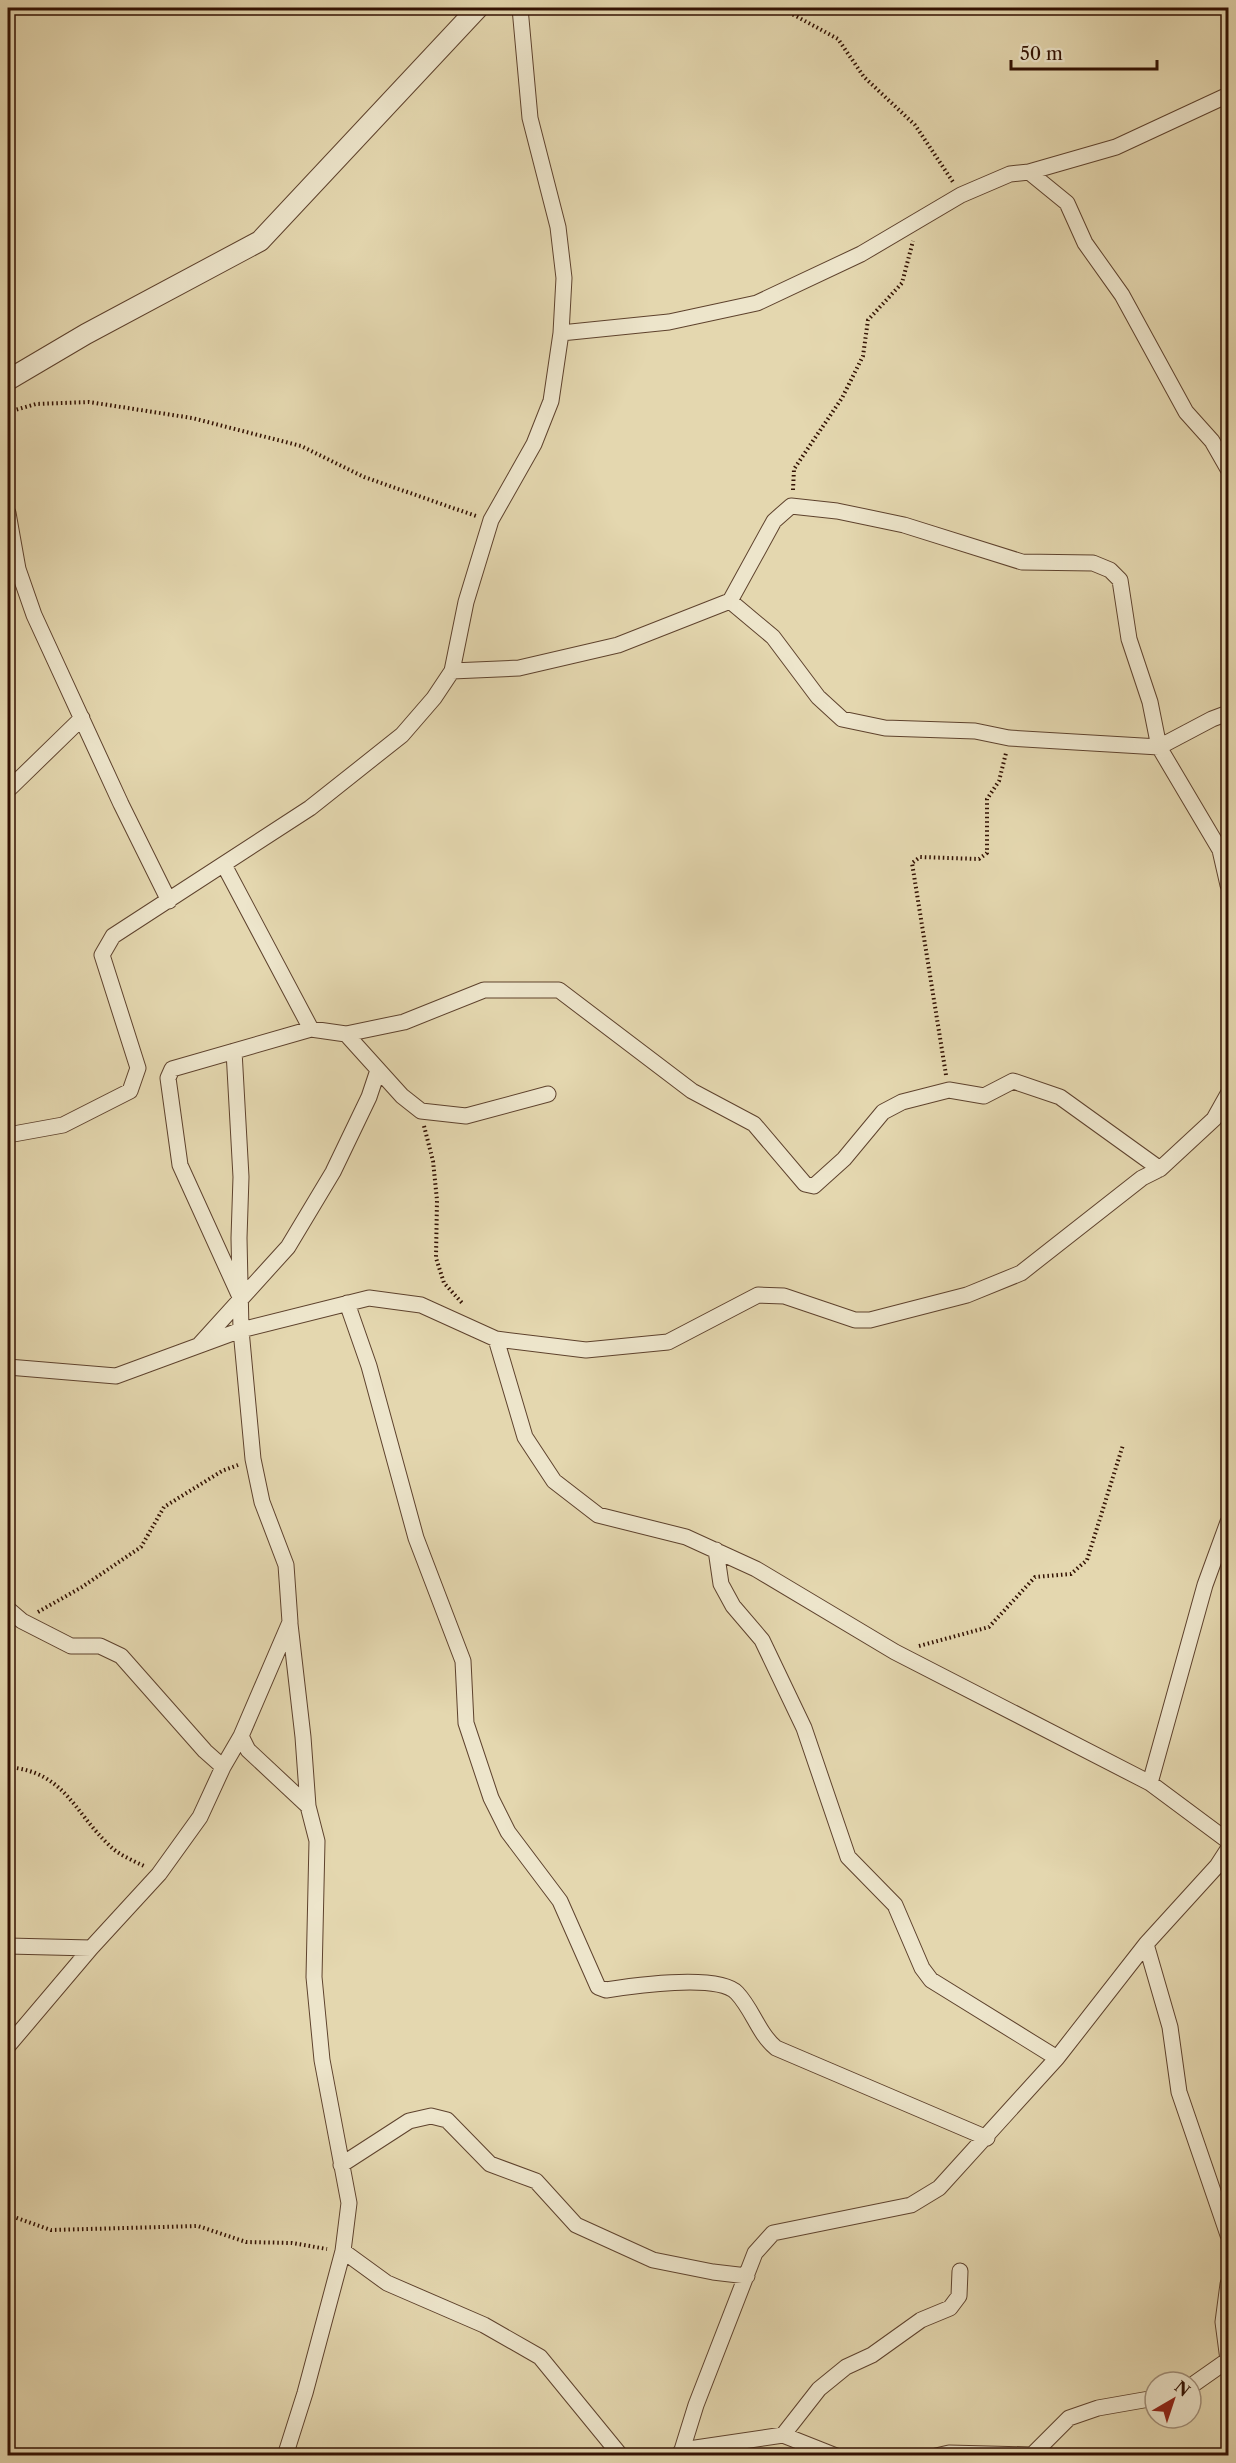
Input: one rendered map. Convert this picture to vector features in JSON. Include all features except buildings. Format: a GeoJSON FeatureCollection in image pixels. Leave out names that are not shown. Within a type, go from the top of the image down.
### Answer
{"type":"FeatureCollection","features":[{"type":"Feature","properties":{"kind":"street"},"geometry":{"type":"LineString","coordinates":[[8,380],[86,334],[260,241],[478,8]]}},
{"type":"Feature","properties":{"kind":"street"},"geometry":{"type":"LineString","coordinates":[[8,1135],[63,1125],[130,1091],[138,1068],[102,955],[114,936],[310,808],[402,735],[434,698],[452,670],[466,602],[491,520],[534,444],[551,401],[561,333],[564,278],[558,228],[530,118],[520,8]]}},
{"type":"Feature","properties":{"kind":"street"},"geometry":{"type":"LineString","coordinates":[[561,333],[669,322],[758,303],[861,254],[961,195],[1010,174],[1029,172],[1116,147],[1228,95]]}},
{"type":"Feature","properties":{"kind":"street"},"geometry":{"type":"LineString","coordinates":[[1029,172],[1067,203],[1085,243],[1122,295],[1186,412],[1212,441],[1228,469]]}},
{"type":"Feature","properties":{"kind":"street"},"geometry":{"type":"LineString","coordinates":[[452,670],[519,668],[618,645],[730,601],[774,521],[792,506],[837,511],[904,525],[1022,562],[1093,563],[1110,570],[1120,580],[1129,639],[1150,702],[1159,747],[1220,850],[1228,885]]}},
{"type":"Feature","properties":{"kind":"street"},"geometry":{"type":"LineString","coordinates":[[8,513],[18,569],[34,615],[121,804],[169,901]]}},
{"type":"Feature","properties":{"kind":"street"},"geometry":{"type":"LineString","coordinates":[[730,601],[774,636],[818,697],[842,719],[885,728],[975,731],[1009,738],[1159,747],[1228,713]]}},
{"type":"Feature","properties":{"kind":"street"},"geometry":{"type":"LineString","coordinates":[[8,790],[82,718]]}},
{"type":"Feature","properties":{"kind":"street"},"geometry":{"type":"LineString","coordinates":[[224,865],[312,1029]]}},
{"type":"Feature","properties":{"kind":"street"},"geometry":{"type":"LineString","coordinates":[[240,1297],[180,1165],[168,1078],[172,1069],[312,1029],[346,1034],[404,1022],[484,990],[559,990],[692,1091],[754,1124],[805,1184],[814,1186],[844,1159],[883,1112],[902,1102],[949,1090],[984,1096],[1013,1081],[1060,1096],[1160,1169]]}},
{"type":"Feature","properties":{"kind":"street"},"geometry":{"type":"LineString","coordinates":[[346,1034],[402,1096],[421,1111],[466,1116],[548,1094]]}},
{"type":"Feature","properties":{"kind":"street"},"geometry":{"type":"LineString","coordinates":[[234,1051],[241,1177],[241,1330],[253,1459],[262,1502],[286,1565],[308,1806],[317,1841],[314,1977],[322,2060],[349,2203],[343,2251],[305,2393],[285,2456]]}},
{"type":"Feature","properties":{"kind":"street"},"geometry":{"type":"LineString","coordinates":[[197,1347],[240,1297],[288,1247],[333,1172],[369,1097],[378,1070]]}},
{"type":"Feature","properties":{"kind":"street"},"geometry":{"type":"LineString","coordinates":[[8,1367],[116,1376],[241,1330],[369,1298],[421,1305],[496,1339],[586,1350],[668,1342],[758,1295],[766,1294],[784,1296],[855,1320],[881,1318],[967,1295],[1022,1273],[1142,1178],[1160,1169],[1214,1119],[1228,1094]]}},
{"type":"Feature","properties":{"kind":"street"},"geometry":{"type":"LineString","coordinates":[[347,1302],[369,1366],[416,1538],[463,1661],[466,1723],[490,1798],[508,1832],[560,1901],[598,1987],[606,1990],[666,1982],[724,1985],[736,1992],[765,2038],[777,2048],[987,2138]]}},
{"type":"Feature","properties":{"kind":"street"},"geometry":{"type":"LineString","coordinates":[[496,1339],[525,1437],[554,1481],[598,1515],[686,1537],[756,1569],[895,1652],[1150,1783],[1228,1841]]}},
{"type":"Feature","properties":{"kind":"street"},"geometry":{"type":"LineString","coordinates":[[1150,1783],[1205,1585],[1228,1522]]}},
{"type":"Feature","properties":{"kind":"street"},"geometry":{"type":"LineString","coordinates":[[716,1550],[722,1584],[733,1606],[762,1640],[804,1728],[848,1857],[895,1905],[922,1968],[931,1980],[1057,2058]]}},
{"type":"Feature","properties":{"kind":"street"},"geometry":{"type":"LineString","coordinates":[[8,1610],[22,1621],[71,1646],[100,1646],[121,1656],[205,1751],[223,1767]]}},
{"type":"Feature","properties":{"kind":"street"},"geometry":{"type":"LineString","coordinates":[[8,2046],[91,1948],[159,1874],[200,1817],[223,1767],[241,1736],[290,1622]]}},
{"type":"Feature","properties":{"kind":"street"},"geometry":{"type":"LineString","coordinates":[[241,1736],[249,1750],[308,1806]]}},
{"type":"Feature","properties":{"kind":"street"},"geometry":{"type":"LineString","coordinates":[[836,2456],[783,2435],[680,2453],[696,2405],[755,2253],[773,2233],[911,2205],[939,2188],[987,2138],[1057,2058],[1146,1944],[1217,1866],[1228,1849]]}},
{"type":"Feature","properties":{"kind":"street"},"geometry":{"type":"LineString","coordinates":[[1146,1944],[1170,2027],[1179,2092],[1228,2235]]}},
{"type":"Feature","properties":{"kind":"street"},"geometry":{"type":"LineString","coordinates":[[8,1946],[91,1948]]}},
{"type":"Feature","properties":{"kind":"street"},"geometry":{"type":"LineString","coordinates":[[341,2165],[409,2121],[431,2116],[447,2120],[490,2164],[536,2181],[576,2226],[653,2260],[712,2272],[747,2276]]}},
{"type":"Feature","properties":{"kind":"street"},"geometry":{"type":"LineString","coordinates":[[343,2251],[387,2283],[484,2325],[540,2357],[621,2456]]}},
{"type":"Feature","properties":{"kind":"street"},"geometry":{"type":"LineString","coordinates":[[783,2435],[819,2389],[846,2367],[872,2355],[921,2320],[950,2308],[959,2296],[960,2271]]}},
{"type":"Feature","properties":{"kind":"street"},"geometry":{"type":"LineString","coordinates":[[1203,2378],[1228,2360],[1223,2322],[1228,2284]]}},
{"type":"Feature","properties":{"kind":"street"},"geometry":{"type":"LineString","coordinates":[[936,2456],[949,2453],[1032,2455],[1069,2418],[1098,2408],[1143,2399]]}},
{"type":"Feature","properties":{"kind":"path"},"geometry":{"type":"LineString","coordinates":[[781,8],[838,39],[864,77],[915,125],[961,195]]}},
{"type":"Feature","properties":{"kind":"path"},"geometry":{"type":"LineString","coordinates":[[792,506],[794,469],[847,388],[863,356],[868,320],[902,283],[913,245],[915,222]]}},
{"type":"Feature","properties":{"kind":"path"},"geometry":{"type":"LineString","coordinates":[[8,412],[36,404],[89,402],[192,418],[301,446],[364,477],[463,513],[491,520]]}},
{"type":"Feature","properties":{"kind":"path"},"geometry":{"type":"LineString","coordinates":[[949,1090],[912,863],[920,857],[979,859],[987,854],[987,799],[999,781],[1009,738]]}},
{"type":"Feature","properties":{"kind":"path"},"geometry":{"type":"LineString","coordinates":[[421,1111],[433,1161],[437,1200],[436,1258],[444,1283],[467,1308]]}},
{"type":"Feature","properties":{"kind":"path"},"geometry":{"type":"LineString","coordinates":[[895,1652],[967,1635],[989,1627],[1035,1577],[1071,1574],[1087,1560],[1123,1445]]}},
{"type":"Feature","properties":{"kind":"path"},"geometry":{"type":"LineString","coordinates":[[22,1621],[82,1587],[141,1547],[164,1507],[222,1471],[253,1459]]}},
{"type":"Feature","properties":{"kind":"path"},"geometry":{"type":"LineString","coordinates":[[8,1767],[29,1769],[49,1779],[111,1848],[159,1874]]}},
{"type":"Feature","properties":{"kind":"path"},"geometry":{"type":"LineString","coordinates":[[8,2215],[51,2230],[198,2226],[246,2242],[292,2242],[343,2251]]}}]}
